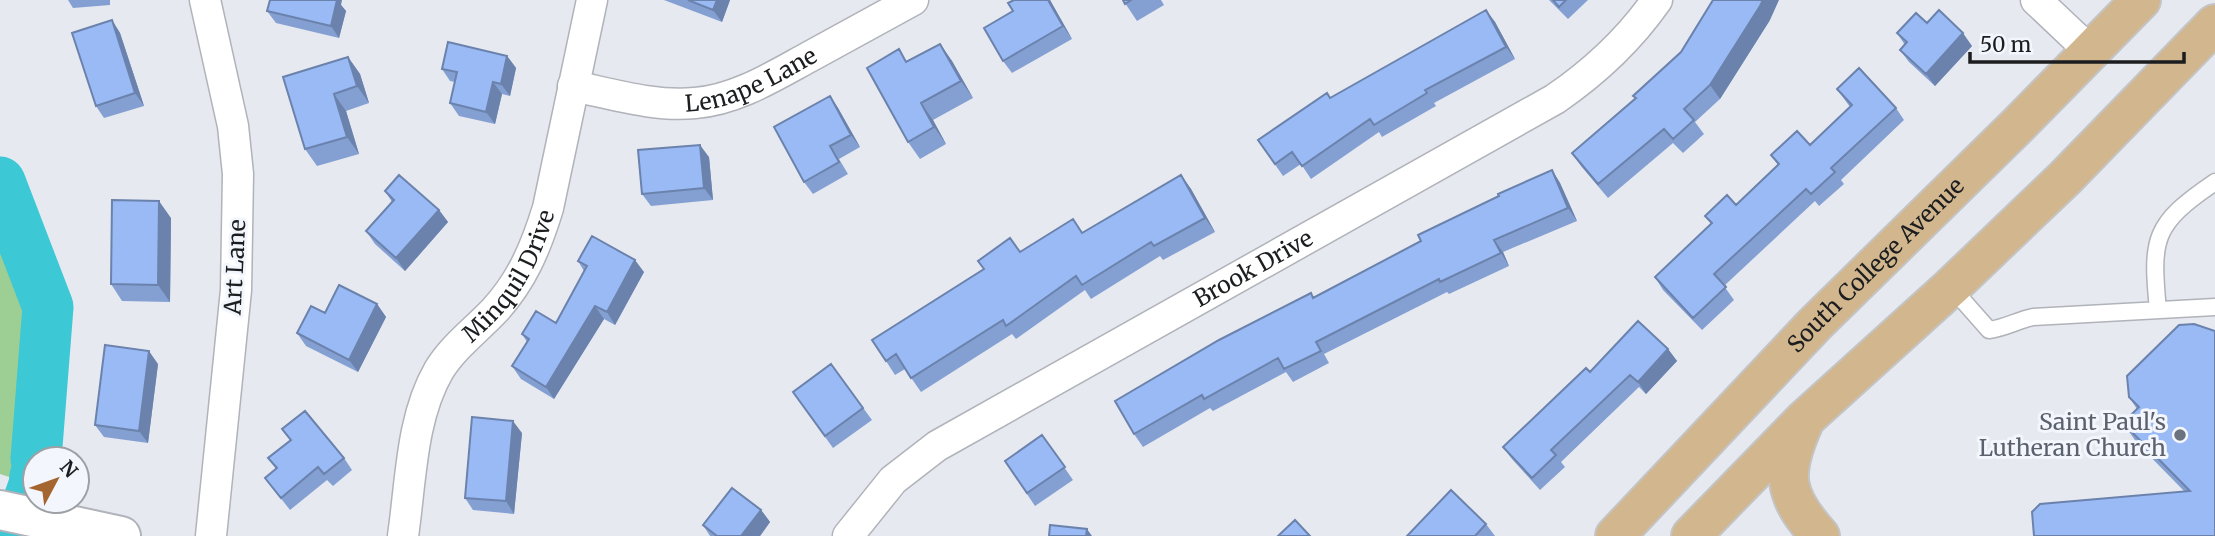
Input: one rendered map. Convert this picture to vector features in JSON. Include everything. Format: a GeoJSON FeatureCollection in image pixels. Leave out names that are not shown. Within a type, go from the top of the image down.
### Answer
{"type":"FeatureCollection","features":[{"type":"Feature","properties":{"kind":"main road","name":"South College Avenue"},"geometry":{"type":"LineString","coordinates":[[1615,536],[1815,324],[2141,0]]}},
{"type":"Feature","properties":{"kind":"main road"},"geometry":{"type":"LineString","coordinates":[[1691,536],[1805,419],[1951,287],[2065,178],[2215,24]]}},
{"type":"Feature","properties":{"kind":"main road"},"geometry":{"type":"LineString","coordinates":[[1805,419],[1791,452],[1787,471],[1793,498],[1808,523],[1820,536]]}},
{"type":"Feature","properties":{"kind":"street","name":"Art Lane"},"geometry":{"type":"LineString","coordinates":[[205,0],[233,126],[238,174],[236,290],[211,536]]}},
{"type":"Feature","properties":{"kind":"street","name":"Minquil Drive"},"geometry":{"type":"LineString","coordinates":[[403,536],[416,438],[429,388],[441,366],[494,310],[528,265],[548,208],[592,0]]}},
{"type":"Feature","properties":{"kind":"street","name":"Lenape Lane"},"geometry":{"type":"LineString","coordinates":[[573,86],[669,104],[720,99],[775,75],[913,0]]}},
{"type":"Feature","properties":{"kind":"street","name":"Brook Drive"},"geometry":{"type":"LineString","coordinates":[[848,536],[892,480],[937,446],[1555,99],[1616,51],[1657,0]]}},
{"type":"Feature","properties":{"kind":"street"},"geometry":{"type":"LineString","coordinates":[[2036,0],[2091,52]]}},
{"type":"Feature","properties":{"kind":"street"},"geometry":{"type":"LineString","coordinates":[[0,510],[121,536]]}},
{"type":"Feature","properties":{"kind":"lane"},"geometry":{"type":"LineString","coordinates":[[2158,310],[2153,264],[2160,233],[2187,201],[2215,182]]}},
{"type":"Feature","properties":{"kind":"lane"},"geometry":{"type":"LineString","coordinates":[[1951,287],[1989,330],[2002,329],[2016,321],[2033,317],[2215,307]]}},
{"type":"Feature","properties":{"kind":"green space"},"geometry":{"type":"Polygon","coordinates":[[[0,182],[48,307],[37,445],[21,445],[21,481],[0,474],[0,182]]]}},
{"type":"Feature","properties":{"kind":"building"},"geometry":{"type":"Polygon","coordinates":[[[270,0],[337,0],[331,26],[267,11],[270,0]]]}},
{"type":"Feature","properties":{"kind":"building"},"geometry":{"type":"Polygon","coordinates":[[[688,0],[717,0],[713,10],[688,0]]]}},
{"type":"Feature","properties":{"kind":"building"},"geometry":{"type":"Polygon","coordinates":[[[1014,0],[1048,0],[1063,26],[1003,61],[984,28],[1013,11],[1008,3],[1014,0]]]}},
{"type":"Feature","properties":{"kind":"building"},"geometry":{"type":"Polygon","coordinates":[[[1553,0],[1566,0],[1559,7],[1553,0]]]}},
{"type":"Feature","properties":{"kind":"building"},"geometry":{"type":"Polygon","coordinates":[[[1713,0],[1763,0],[1710,85],[1684,109],[1694,120],[1673,139],[1664,129],[1598,184],[1572,153],[1636,98],[1633,96],[1681,52],[1713,0]]]}},
{"type":"Feature","properties":{"kind":"building"},"geometry":{"type":"Polygon","coordinates":[[[1486,10],[1506,47],[1425,90],[1427,93],[1374,125],[1370,119],[1302,166],[1292,152],[1275,164],[1258,140],[1327,93],[1330,98],[1486,10]]]}},
{"type":"Feature","properties":{"kind":"building"},"geometry":{"type":"Polygon","coordinates":[[[1939,10],[1963,33],[1926,74],[1900,50],[1907,42],[1897,33],[1916,13],[1927,23],[1939,10]]]}},
{"type":"Feature","properties":{"kind":"building"},"geometry":{"type":"Polygon","coordinates":[[[112,20],[135,93],[96,106],[72,33],[112,20]]]}},
{"type":"Feature","properties":{"kind":"building"},"geometry":{"type":"Polygon","coordinates":[[[448,42],[507,56],[501,84],[493,82],[486,112],[450,103],[457,72],[442,69],[448,42]]]}},
{"type":"Feature","properties":{"kind":"building"},"geometry":{"type":"Polygon","coordinates":[[[940,44],[961,81],[921,103],[934,127],[908,142],[867,68],[899,49],[906,62],[940,44]]]}},
{"type":"Feature","properties":{"kind":"building"},"geometry":{"type":"Polygon","coordinates":[[[348,57],[357,86],[334,94],[347,137],[305,149],[283,77],[348,57]]]}},
{"type":"Feature","properties":{"kind":"building"},"geometry":{"type":"Polygon","coordinates":[[[1859,68],[1896,108],[1831,168],[1835,172],[1811,194],[1806,189],[1714,274],[1726,287],[1693,318],[1655,277],[1712,223],[1705,216],[1727,195],[1736,205],[1779,164],[1771,155],[1797,131],[1810,145],[1852,105],[1837,89],[1859,68]]]}},
{"type":"Feature","properties":{"kind":"building"},"geometry":{"type":"Polygon","coordinates":[[[830,96],[851,135],[830,146],[839,162],[804,182],[774,127],[830,96]]]}},
{"type":"Feature","properties":{"kind":"building"},"geometry":{"type":"Polygon","coordinates":[[[700,145],[704,188],[642,194],[638,150],[700,145]]]}},
{"type":"Feature","properties":{"kind":"building"},"geometry":{"type":"Polygon","coordinates":[[[1552,170],[1568,208],[1494,240],[1501,253],[1440,282],[1439,279],[1316,342],[1321,351],[1284,369],[1278,358],[1204,399],[1202,395],[1134,434],[1115,401],[1219,340],[1311,293],[1313,298],[1421,241],[1418,235],[1552,170]]]}},
{"type":"Feature","properties":{"kind":"building"},"geometry":{"type":"Polygon","coordinates":[[[399,175],[439,210],[396,258],[366,231],[394,200],[385,191],[399,175]]]}},
{"type":"Feature","properties":{"kind":"building"},"geometry":{"type":"Polygon","coordinates":[[[1181,175],[1205,218],[1154,246],[1151,242],[1082,285],[1076,276],[1006,326],[1003,320],[911,378],[896,354],[886,361],[872,340],[984,269],[978,261],[1010,238],[1020,252],[1073,219],[1082,233],[1181,175]]]}},
{"type":"Feature","properties":{"kind":"building"},"geometry":{"type":"Polygon","coordinates":[[[112,200],[159,201],[158,285],[111,284],[112,200]]]}},
{"type":"Feature","properties":{"kind":"building"},"geometry":{"type":"Polygon","coordinates":[[[592,236],[635,260],[607,312],[595,306],[546,387],[512,366],[529,339],[522,334],[536,311],[556,323],[587,266],[578,261],[592,236]]]}},
{"type":"Feature","properties":{"kind":"building"},"geometry":{"type":"Polygon","coordinates":[[[339,285],[377,304],[349,360],[297,333],[311,306],[325,313],[339,285]]]}},
{"type":"Feature","properties":{"kind":"building"},"geometry":{"type":"Polygon","coordinates":[[[1638,321],[1668,349],[1638,382],[1630,375],[1551,450],[1556,455],[1532,478],[1503,447],[1586,368],[1590,372],[1638,321]]]}},
{"type":"Feature","properties":{"kind":"building","name":"Saint Paul's Lutheran Church"},"geometry":{"type":"Polygon","coordinates":[[[2194,324],[2215,331],[2215,536],[2034,536],[2032,512],[2040,504],[2190,491],[2123,423],[2139,407],[2129,397],[2127,376],[2179,325],[2194,324]]]}},
{"type":"Feature","properties":{"kind":"building"},"geometry":{"type":"Polygon","coordinates":[[[105,345],[149,351],[139,431],[95,425],[105,345]]]}},
{"type":"Feature","properties":{"kind":"building"},"geometry":{"type":"Polygon","coordinates":[[[831,364],[863,408],[825,436],[793,392],[831,364]]]}},
{"type":"Feature","properties":{"kind":"building"},"geometry":{"type":"Polygon","coordinates":[[[305,411],[344,458],[324,474],[318,467],[281,498],[265,478],[277,468],[268,458],[291,440],[282,429],[305,411]]]}},
{"type":"Feature","properties":{"kind":"building"},"geometry":{"type":"Polygon","coordinates":[[[472,417],[513,421],[506,501],[465,498],[472,417]]]}},
{"type":"Feature","properties":{"kind":"building"},"geometry":{"type":"Polygon","coordinates":[[[1042,435],[1065,467],[1027,493],[1005,461],[1042,435]]]}},
{"type":"Feature","properties":{"kind":"building"},"geometry":{"type":"Polygon","coordinates":[[[732,488],[761,510],[741,536],[717,536],[703,525],[732,488]]]}},
{"type":"Feature","properties":{"kind":"building"},"geometry":{"type":"Polygon","coordinates":[[[1451,490],[1486,524],[1475,536],[1407,536],[1451,490]]]}},
{"type":"Feature","properties":{"kind":"building"},"geometry":{"type":"Polygon","coordinates":[[[1295,520],[1310,536],[1278,536],[1295,520]]]}},
{"type":"Feature","properties":{"kind":"building"},"geometry":{"type":"Polygon","coordinates":[[[1050,525],[1087,529],[1086,536],[1049,536],[1050,525]]]}},
{"type":"Feature","properties":{"kind":"waterway"},"geometry":{"type":"LineString","coordinates":[[0,182],[48,307],[37,445]]}},
{"type":"Feature","properties":{"kind":"waterway"},"geometry":{"type":"LineString","coordinates":[[16,536],[23,515]]}},
{"type":"Feature","properties":{"kind":"place","name":"Saint Paul's Lutheran Church"},"geometry":{"type":"Point","coordinates":[2180,435]}}]}
